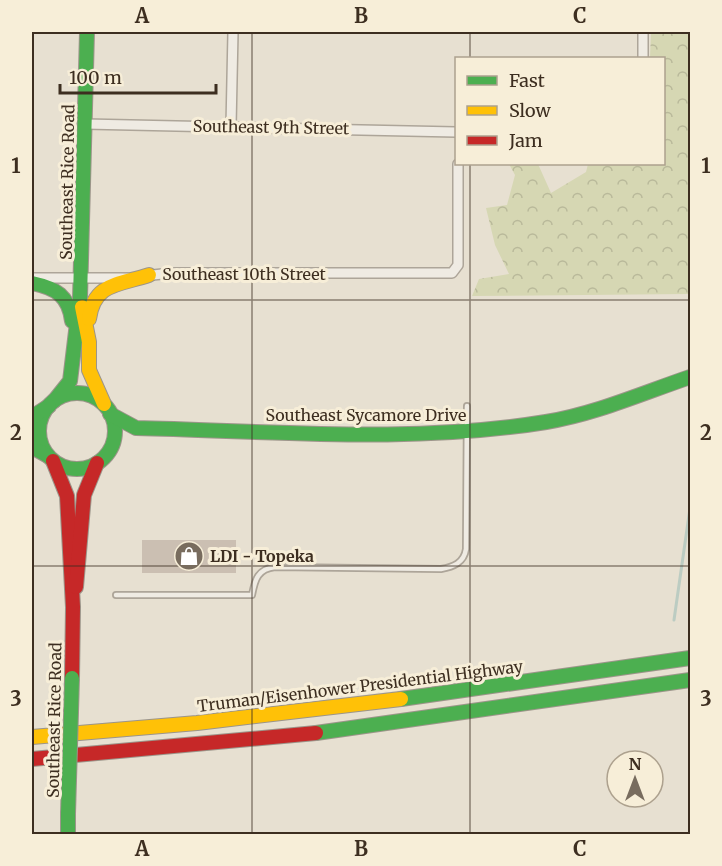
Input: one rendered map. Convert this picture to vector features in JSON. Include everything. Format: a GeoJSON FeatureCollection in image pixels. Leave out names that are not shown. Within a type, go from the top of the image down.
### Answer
{"type":"FeatureCollection","features":[{"type":"Feature","properties":{"kind":"main road","name":"Southeast Rice Road"},"geometry":{"type":"LineString","coordinates":[[51,403],[70,381],[80,298],[87,32]]}},
{"type":"Feature","properties":{"kind":"main road"},"geometry":{"type":"LineString","coordinates":[[89,342],[89,306],[94,296],[105,288],[149,275]]}},
{"type":"Feature","properties":{"kind":"main road"},"geometry":{"type":"LineString","coordinates":[[32,283],[58,289],[67,298],[72,310],[73,342]]}},
{"type":"Feature","properties":{"kind":"main road","name":"Southeast Rice Road"},"geometry":{"type":"LineString","coordinates":[[80,298],[89,342],[89,370],[107,410]]}},
{"type":"Feature","properties":{"kind":"main road","name":"Southeast Sycamore Drive"},"geometry":{"type":"LineString","coordinates":[[107,410],[136,428],[417,434],[466,432],[548,422],[585,413],[690,377]]}},
{"type":"Feature","properties":{"kind":"main road"},"geometry":{"type":"LineString","coordinates":[[32,417],[66,395],[80,394],[93,398],[107,410],[114,437],[108,452],[97,464],[84,468],[71,469],[32,447]]}},
{"type":"Feature","properties":{"kind":"main road"},"geometry":{"type":"LineString","coordinates":[[50,458],[43,448],[39,431],[40,422],[51,403]]}},
{"type":"Feature","properties":{"kind":"main road","name":"Southeast Rice Road"},"geometry":{"type":"LineString","coordinates":[[50,458],[67,496],[73,607],[68,834]]}},
{"type":"Feature","properties":{"kind":"main road","name":"Southeast Rice Road"},"geometry":{"type":"LineString","coordinates":[[73,607],[79,567],[84,495],[97,464]]}},
{"type":"Feature","properties":{"kind":"main road","name":"Truman/Eisenhower Presidential Highway"},"geometry":{"type":"LineString","coordinates":[[32,737],[117,731],[388,702],[690,658]]}},
{"type":"Feature","properties":{"kind":"main road"},"geometry":{"type":"LineString","coordinates":[[32,759],[361,728],[690,680]]}},
{"type":"Feature","properties":{"kind":"main road"},"geometry":{"type":"LineString","coordinates":[[628,689],[690,687]]}},
{"type":"Feature","properties":{"kind":"main road"},"geometry":{"type":"LineString","coordinates":[[32,730],[117,731]]}},
{"type":"Feature","properties":{"kind":"main road"},"geometry":{"type":"LineString","coordinates":[[32,766],[122,752]]}},
{"type":"Feature","properties":{"kind":"street"},"geometry":{"type":"LineString","coordinates":[[231,126],[233,32]]}},
{"type":"Feature","properties":{"kind":"street"},"geometry":{"type":"LineString","coordinates":[[643,32],[643,57]]}},
{"type":"Feature","properties":{"kind":"street","name":"Southeast 9th Street"},"geometry":{"type":"LineString","coordinates":[[85,124],[455,132]]}},
{"type":"Feature","properties":{"kind":"street","name":"Southeast 10th Street"},"geometry":{"type":"LineString","coordinates":[[32,278],[171,273],[449,274],[456,270],[458,165]]}},
{"type":"Feature","properties":{"kind":"lane"},"geometry":{"type":"LineString","coordinates":[[66,213],[82,214]]}},
{"type":"Feature","properties":{"kind":"lane"},"geometry":{"type":"LineString","coordinates":[[116,595],[252,595],[257,576],[267,568],[275,567],[441,568],[455,565],[465,555],[466,549],[467,406]]}},
{"type":"Feature","properties":{"kind":"green space"},"geometry":{"type":"Polygon","coordinates":[[[651,32],[690,32],[690,316],[688,294],[472,296],[479,279],[509,274],[495,245],[486,208],[507,205],[515,175],[510,165],[538,165],[551,193],[586,172],[588,165],[665,165],[665,57],[650,57],[651,32]]]}},
{"type":"Feature","properties":{"kind":"building","name":"LDI - Topeka"},"geometry":{"type":"Polygon","coordinates":[[[142,540],[236,540],[236,573],[142,573],[142,540]]]}},
{"type":"Feature","properties":{"kind":"waterway"},"geometry":{"type":"LineString","coordinates":[[674,620],[690,508]]}},
{"type":"Feature","properties":{"kind":"traffic: fast"},"geometry":{"type":"LineString","coordinates":[[54,401],[70,381],[80,298],[87,32]]}},
{"type":"Feature","properties":{"kind":"traffic: fast"},"geometry":{"type":"LineString","coordinates":[[32,283],[60,294],[68,305],[72,321]]}},
{"type":"Feature","properties":{"kind":"traffic: fast"},"geometry":{"type":"LineString","coordinates":[[110,414],[136,428],[342,434],[445,433],[495,429],[564,418],[601,408],[690,377]]}},
{"type":"Feature","properties":{"kind":"traffic: fast"},"geometry":{"type":"LineString","coordinates":[[77,393],[91,396],[104,404],[112,417],[115,431],[112,445],[104,458],[91,466],[77,469],[63,466],[50,458],[42,445],[39,431],[42,417],[50,404],[63,396],[77,393]]}},
{"type":"Feature","properties":{"kind":"traffic: fast"},"geometry":{"type":"LineString","coordinates":[[32,417],[49,406]]}},
{"type":"Feature","properties":{"kind":"traffic: fast"},"geometry":{"type":"LineString","coordinates":[[32,447],[48,456]]}},
{"type":"Feature","properties":{"kind":"traffic: fast"},"geometry":{"type":"LineString","coordinates":[[401,699],[690,658]]}},
{"type":"Feature","properties":{"kind":"traffic: fast"},"geometry":{"type":"LineString","coordinates":[[68,814],[72,678]]}},
{"type":"Feature","properties":{"kind":"traffic: fast"},"geometry":{"type":"LineString","coordinates":[[316,733],[690,680]]}},
{"type":"Feature","properties":{"kind":"traffic: fast"},"geometry":{"type":"LineString","coordinates":[[68,814],[68,834]]}},
{"type":"Feature","properties":{"kind":"traffic: slow"},"geometry":{"type":"LineString","coordinates":[[89,319],[96,298],[103,291],[149,275]]}},
{"type":"Feature","properties":{"kind":"traffic: slow"},"geometry":{"type":"LineString","coordinates":[[82,307],[89,342],[89,370],[104,404]]}},
{"type":"Feature","properties":{"kind":"traffic: slow"},"geometry":{"type":"LineString","coordinates":[[32,737],[197,723],[401,699]]}},
{"type":"Feature","properties":{"kind":"traffic: jam"},"geometry":{"type":"LineString","coordinates":[[53,461],[67,496],[73,607],[72,678]]}},
{"type":"Feature","properties":{"kind":"traffic: jam"},"geometry":{"type":"LineString","coordinates":[[76,587],[84,495],[97,463]]}},
{"type":"Feature","properties":{"kind":"traffic: jam"},"geometry":{"type":"LineString","coordinates":[[32,759],[316,733]]}},
{"type":"Feature","properties":{"kind":"place","name":"LDI - Topeka"},"geometry":{"type":"Point","coordinates":[189,556]}}]}
